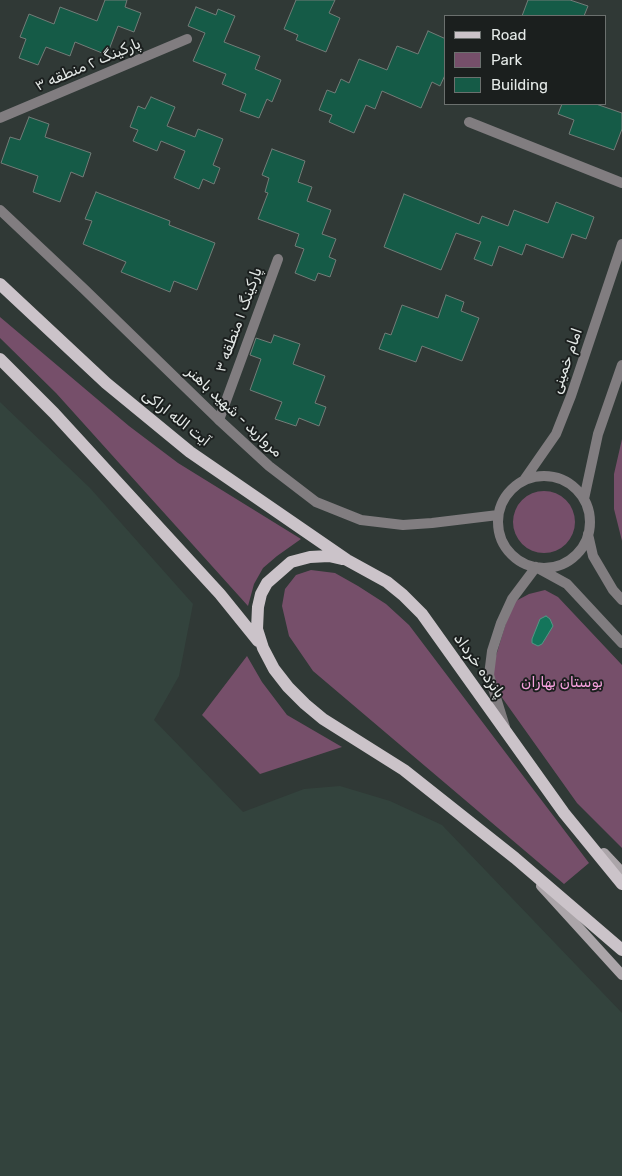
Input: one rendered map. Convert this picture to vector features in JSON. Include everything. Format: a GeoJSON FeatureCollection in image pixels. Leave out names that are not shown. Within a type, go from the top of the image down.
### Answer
{"type":"FeatureCollection","features":[{"type":"Feature","properties":{"kind":"main road","name":"آیت الله اراکی"},"geometry":{"type":"LineString","coordinates":[[0,284],[106,383],[190,452],[347,560]]}},
{"type":"Feature","properties":{"kind":"main road"},"geometry":{"type":"LineString","coordinates":[[0,359],[54,413],[213,587],[263,648],[288,687],[305,704],[323,719],[404,770],[515,858],[622,950]]}},
{"type":"Feature","properties":{"kind":"main road"},"geometry":{"type":"LineString","coordinates":[[263,648],[256,629],[256,618],[261,594],[267,583],[290,562],[310,557],[330,556],[347,560]]}},
{"type":"Feature","properties":{"kind":"main road","name":"پانزده خرداد"},"geometry":{"type":"LineString","coordinates":[[347,560],[386,582],[422,614],[564,813],[622,884]]}},
{"type":"Feature","properties":{"kind":"main road","name":"پانزده خرداد"},"geometry":{"type":"LineString","coordinates":[[564,813],[622,872]]}},
{"type":"Feature","properties":{"kind":"main road"},"geometry":{"type":"LineString","coordinates":[[515,858],[622,975]]}},
{"type":"Feature","properties":{"kind":"street","name":"پارکینگ ۲ منطقه ۳"},"geometry":{"type":"LineString","coordinates":[[0,118],[187,39]]}},
{"type":"Feature","properties":{"kind":"street"},"geometry":{"type":"LineString","coordinates":[[470,122],[622,184]]}},
{"type":"Feature","properties":{"kind":"street","name":"مروارید - شهید باهنر"},"geometry":{"type":"LineString","coordinates":[[0,210],[268,466],[316,502],[362,520],[402,525],[498,515]]}},
{"type":"Feature","properties":{"kind":"street","name":"امام خمینی"},"geometry":{"type":"LineString","coordinates":[[524,480],[556,434],[571,396],[622,244]]}},
{"type":"Feature","properties":{"kind":"street","name":"پارکینگ ۱ منطقه ۳"},"geometry":{"type":"LineString","coordinates":[[219,420],[278,258]]}},
{"type":"Feature","properties":{"kind":"street"},"geometry":{"type":"LineString","coordinates":[[584,499],[598,434],[622,364]]}},
{"type":"Feature","properties":{"kind":"street"},"geometry":{"type":"LineString","coordinates":[[536,567],[550,567],[563,564],[583,546],[588,534],[590,520],[584,499],[575,488],[551,476],[538,476],[524,480],[507,494],[501,504],[498,515],[499,532],[507,549],[520,560],[567,584],[622,643]]}},
{"type":"Feature","properties":{"kind":"street"},"geometry":{"type":"LineString","coordinates":[[588,534],[593,556],[613,590],[622,600]]}},
{"type":"Feature","properties":{"kind":"street"},"geometry":{"type":"LineString","coordinates":[[507,733],[489,675],[492,651],[501,623],[512,599],[536,567]]}},
{"type":"Feature","properties":{"kind":"shaded area"},"geometry":{"type":"Polygon","coordinates":[[[0,402],[90,488],[193,604],[179,676],[154,720],[243,812],[304,789],[340,786],[390,801],[442,825],[622,1013],[622,1176],[0,1176],[0,402]]]}},
{"type":"Feature","properties":{"kind":"shaded area"},"geometry":{"type":"Polygon","coordinates":[[[546,616],[550,619],[553,626],[542,644],[538,646],[532,643],[532,639],[540,619],[546,616]]]}},
{"type":"Feature","properties":{"kind":"green space"},"geometry":{"type":"Polygon","coordinates":[[[0,317],[129,426],[178,463],[301,539],[263,568],[254,584],[248,606],[56,393],[0,338],[0,317]]]}},
{"type":"Feature","properties":{"kind":"green space"},"geometry":{"type":"Polygon","coordinates":[[[622,439],[622,541],[614,509],[614,474],[622,439]]]}},
{"type":"Feature","properties":{"kind":"green space"},"geometry":{"type":"Polygon","coordinates":[[[538,491],[550,491],[566,500],[573,510],[575,522],[573,534],[566,544],[550,553],[538,553],[527,548],[518,539],[513,528],[513,516],[518,505],[527,496],[538,491]]]}},
{"type":"Feature","properties":{"kind":"green space"},"geometry":{"type":"Polygon","coordinates":[[[311,570],[335,573],[386,604],[409,625],[589,863],[564,884],[313,671],[289,636],[282,606],[285,589],[296,575],[311,570]]]}},
{"type":"Feature","properties":{"kind":"green space","name":"بوستان بهاران"},"geometry":{"type":"Polygon","coordinates":[[[545,590],[558,597],[622,665],[622,848],[577,803],[498,692],[492,669],[512,603],[529,594],[545,590]]]}},
{"type":"Feature","properties":{"kind":"green space"},"geometry":{"type":"Polygon","coordinates":[[[247,656],[262,682],[287,715],[342,747],[260,774],[202,715],[247,656]]]}},
{"type":"Feature","properties":{"kind":"building"},"geometry":{"type":"Polygon","coordinates":[[[105,0],[127,0],[125,7],[141,13],[134,32],[118,26],[107,55],[75,42],[70,56],[46,47],[38,65],[19,58],[26,39],[20,37],[29,14],[54,24],[60,7],[97,21],[105,0]]]}},
{"type":"Feature","properties":{"kind":"building"},"geometry":{"type":"Polygon","coordinates":[[[296,0],[335,0],[329,13],[340,18],[326,52],[296,40],[298,35],[284,29],[296,0]]]}},
{"type":"Feature","properties":{"kind":"building"},"geometry":{"type":"Polygon","coordinates":[[[528,0],[570,0],[588,6],[584,15],[522,15],[528,0]]]}},
{"type":"Feature","properties":{"kind":"building"},"geometry":{"type":"Polygon","coordinates":[[[196,7],[216,15],[218,9],[235,16],[224,42],[260,56],[255,69],[281,80],[272,102],[267,99],[259,118],[240,111],[246,94],[222,84],[226,74],[193,61],[205,33],[188,26],[196,7]]]}},
{"type":"Feature","properties":{"kind":"building"},"geometry":{"type":"Polygon","coordinates":[[[428,31],[444,38],[444,77],[440,86],[432,82],[421,108],[382,91],[375,109],[366,105],[354,133],[329,122],[332,115],[319,110],[327,90],[335,93],[341,79],[349,83],[359,59],[387,70],[397,46],[418,54],[428,31]]]}},
{"type":"Feature","properties":{"kind":"building"},"geometry":{"type":"Polygon","coordinates":[[[151,97],[175,107],[167,126],[195,137],[198,129],[223,139],[213,165],[220,168],[214,184],[203,179],[199,189],[174,178],[185,151],[161,141],[157,151],[133,141],[138,130],[130,127],[138,106],[145,109],[151,97]]]}},
{"type":"Feature","properties":{"kind":"building"},"geometry":{"type":"Polygon","coordinates":[[[562,105],[599,105],[622,113],[622,129],[614,150],[569,134],[574,120],[558,114],[562,105]]]}},
{"type":"Feature","properties":{"kind":"building"},"geometry":{"type":"Polygon","coordinates":[[[29,117],[49,124],[45,137],[91,153],[83,177],[71,172],[60,202],[33,192],[38,176],[1,163],[10,137],[20,140],[29,117]]]}},
{"type":"Feature","properties":{"kind":"building"},"geometry":{"type":"Polygon","coordinates":[[[272,149],[305,161],[298,182],[312,187],[307,201],[331,210],[322,234],[336,239],[329,257],[336,260],[330,277],[318,273],[315,281],[295,273],[304,249],[295,246],[299,234],[258,219],[268,193],[265,192],[269,178],[262,175],[272,149]]]}},
{"type":"Feature","properties":{"kind":"building"},"geometry":{"type":"Polygon","coordinates":[[[96,192],[170,221],[169,225],[215,243],[197,290],[174,281],[170,292],[121,272],[126,262],[83,244],[92,221],[85,219],[96,192]]]}},
{"type":"Feature","properties":{"kind":"building"},"geometry":{"type":"Polygon","coordinates":[[[404,194],[479,224],[482,216],[508,226],[514,210],[548,223],[556,202],[594,217],[586,239],[572,234],[563,258],[526,244],[522,255],[499,246],[492,266],[474,259],[481,242],[456,233],[441,270],[384,247],[404,194]]]}},
{"type":"Feature","properties":{"kind":"building"},"geometry":{"type":"Polygon","coordinates":[[[446,295],[464,302],[461,311],[479,318],[462,361],[422,346],[416,362],[379,349],[385,333],[391,335],[402,305],[438,318],[446,295]]]}},
{"type":"Feature","properties":{"kind":"building"},"geometry":{"type":"Polygon","coordinates":[[[274,335],[300,344],[293,364],[325,376],[315,403],[326,407],[319,426],[299,418],[296,426],[275,419],[282,402],[250,390],[261,359],[250,355],[256,338],[271,343],[274,335]]]}}]}
